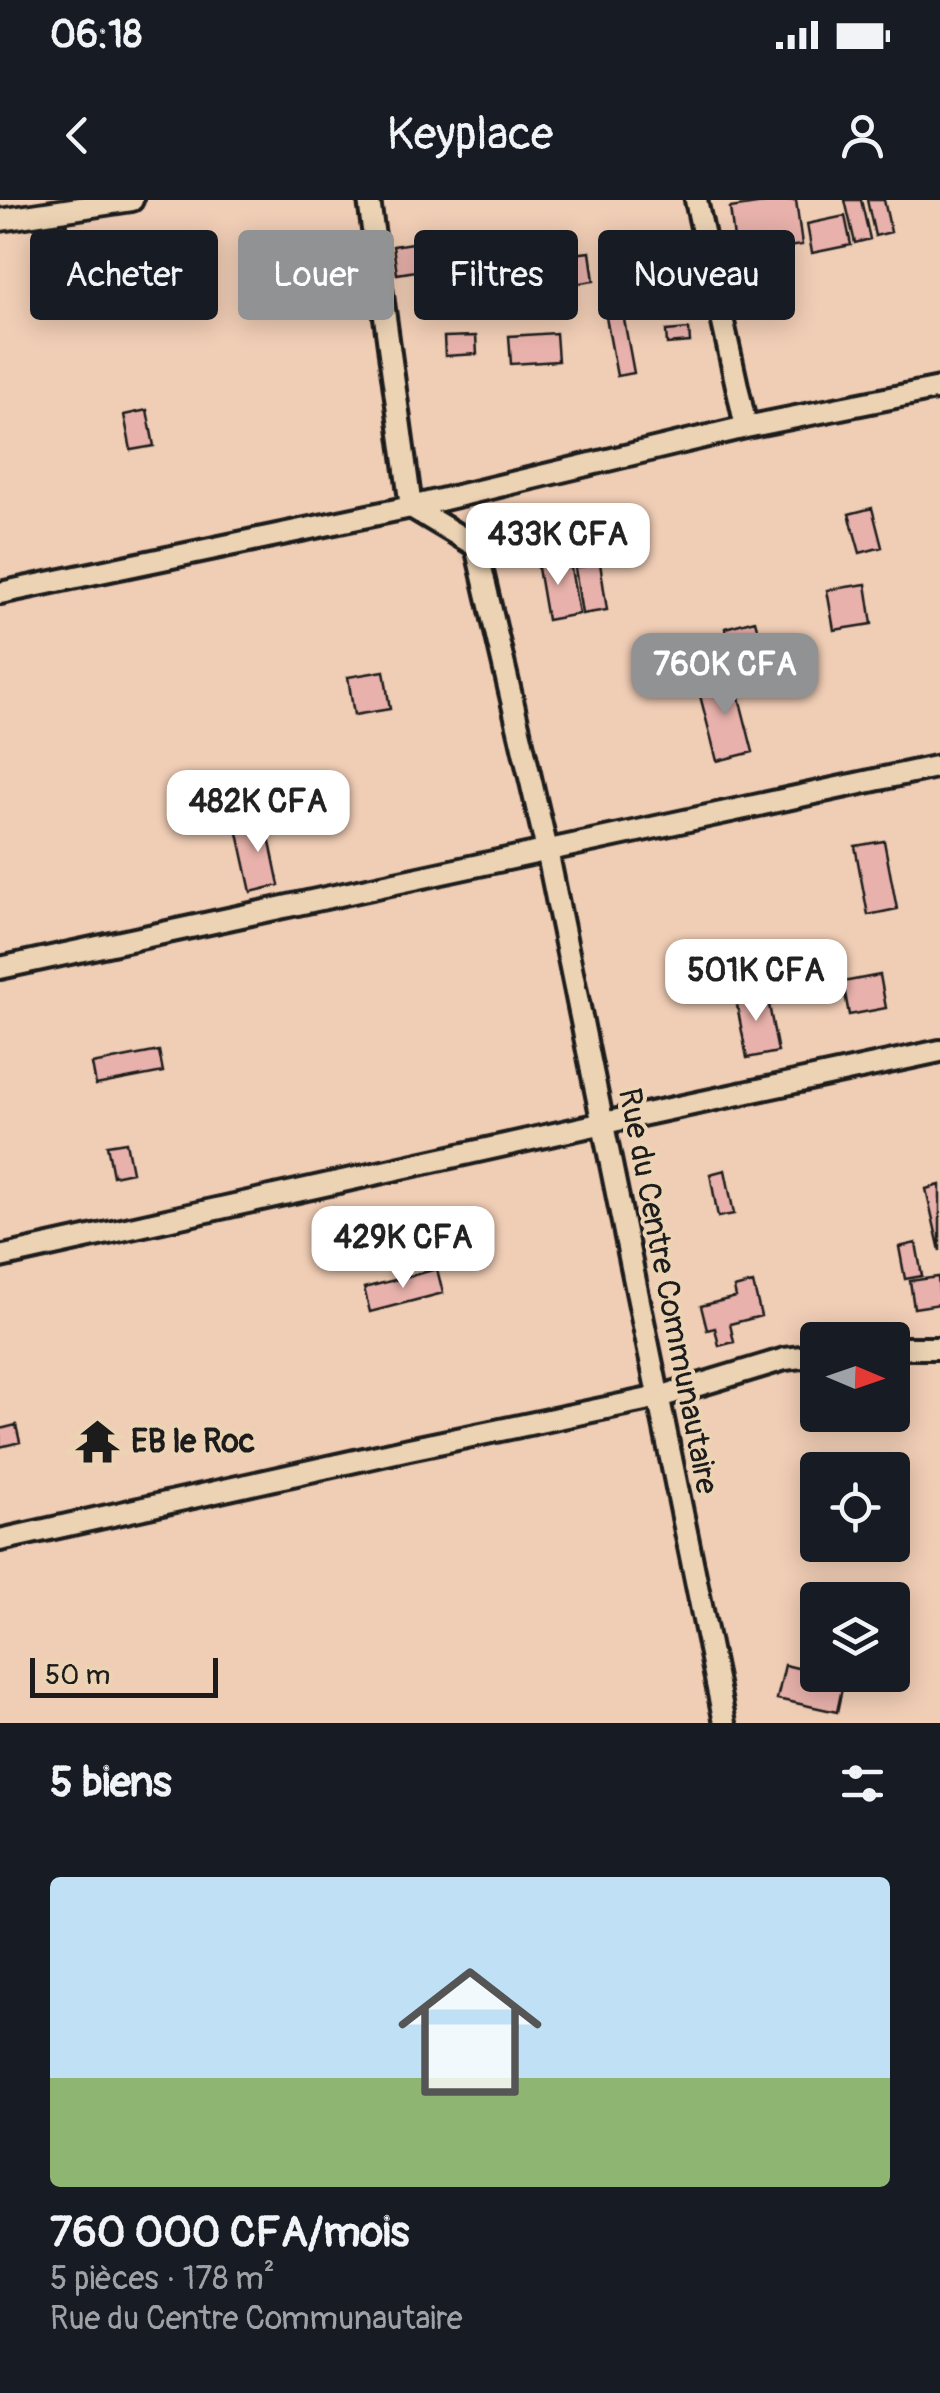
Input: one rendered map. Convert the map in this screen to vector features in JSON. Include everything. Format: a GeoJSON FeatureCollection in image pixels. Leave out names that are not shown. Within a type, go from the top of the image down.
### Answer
{"type":"FeatureCollection","features":[{"type":"Feature","properties":{"kind":"street"},"geometry":{"type":"LineString","coordinates":[[0,220],[132,200]]}},
{"type":"Feature","properties":{"kind":"street"},"geometry":{"type":"LineString","coordinates":[[368,200],[411,507]]}},
{"type":"Feature","properties":{"kind":"street"},"geometry":{"type":"LineString","coordinates":[[696,200],[746,427]]}},
{"type":"Feature","properties":{"kind":"street"},"geometry":{"type":"LineString","coordinates":[[0,593],[411,507],[746,427],[940,388]]}},
{"type":"Feature","properties":{"kind":"street","name":"Rue du Centre Communautaire"},"geometry":{"type":"LineString","coordinates":[[411,507],[476,546],[547,850],[725,1723]]}},
{"type":"Feature","properties":{"kind":"street"},"geometry":{"type":"LineString","coordinates":[[0,968],[940,766]]}},
{"type":"Feature","properties":{"kind":"street"},"geometry":{"type":"LineString","coordinates":[[0,1257],[940,1051]]}},
{"type":"Feature","properties":{"kind":"street"},"geometry":{"type":"LineString","coordinates":[[910,1348],[940,1348]]}},
{"type":"Feature","properties":{"kind":"street"},"geometry":{"type":"LineString","coordinates":[[0,1540],[659,1397],[800,1357]]}},
{"type":"Feature","properties":{"kind":"building"},"geometry":{"type":"Polygon","coordinates":[[[796,200],[802,245],[795,246],[795,230],[733,230],[730,208],[796,200]]]}},
{"type":"Feature","properties":{"kind":"building"},"geometry":{"type":"Polygon","coordinates":[[[845,200],[861,200],[870,239],[855,243],[845,200]]]}},
{"type":"Feature","properties":{"kind":"building"},"geometry":{"type":"Polygon","coordinates":[[[867,200],[884,200],[891,232],[875,236],[867,200]]]}},
{"type":"Feature","properties":{"kind":"building"},"geometry":{"type":"Polygon","coordinates":[[[845,216],[851,245],[812,253],[807,224],[845,216]]]}},
{"type":"Feature","properties":{"kind":"building"},"geometry":{"type":"Polygon","coordinates":[[[67,225],[68,230],[39,230],[67,225]]]}},
{"type":"Feature","properties":{"kind":"building"},"geometry":{"type":"Polygon","coordinates":[[[414,243],[414,271],[397,274],[394,246],[414,243]]]}},
{"type":"Feature","properties":{"kind":"building"},"geometry":{"type":"Polygon","coordinates":[[[590,252],[594,281],[578,283],[578,253],[590,252]]]}},
{"type":"Feature","properties":{"kind":"building"},"geometry":{"type":"Polygon","coordinates":[[[607,320],[624,320],[634,373],[617,376],[607,320]]]}},
{"type":"Feature","properties":{"kind":"building"},"geometry":{"type":"Polygon","coordinates":[[[689,329],[690,342],[667,344],[666,331],[689,329]]]}},
{"type":"Feature","properties":{"kind":"building"},"geometry":{"type":"Polygon","coordinates":[[[556,333],[558,361],[511,364],[509,336],[556,333]]]}},
{"type":"Feature","properties":{"kind":"building"},"geometry":{"type":"Polygon","coordinates":[[[476,336],[477,354],[445,356],[444,337],[476,336]]]}},
{"type":"Feature","properties":{"kind":"building"},"geometry":{"type":"Polygon","coordinates":[[[147,410],[154,446],[131,450],[124,415],[147,410]]]}},
{"type":"Feature","properties":{"kind":"building"},"geometry":{"type":"Polygon","coordinates":[[[872,508],[882,547],[860,553],[849,514],[872,508]]]}},
{"type":"Feature","properties":{"kind":"building"},"geometry":{"type":"Polygon","coordinates":[[[569,557],[579,614],[547,620],[537,562],[569,557]]]}},
{"type":"Feature","properties":{"kind":"building"},"geometry":{"type":"Polygon","coordinates":[[[600,563],[607,610],[582,614],[575,568],[600,563]]]}},
{"type":"Feature","properties":{"kind":"building"},"geometry":{"type":"Polygon","coordinates":[[[866,584],[872,624],[834,630],[827,590],[866,584]]]}},
{"type":"Feature","properties":{"kind":"building"},"geometry":{"type":"Polygon","coordinates":[[[755,620],[763,651],[725,661],[719,638],[726,636],[725,628],[755,620]]]}},
{"type":"Feature","properties":{"kind":"building"},"geometry":{"type":"Polygon","coordinates":[[[384,671],[390,709],[354,715],[348,677],[384,671]]]}},
{"type":"Feature","properties":{"kind":"building"},"geometry":{"type":"Polygon","coordinates":[[[733,674],[753,752],[717,761],[697,684],[733,674]]]}},
{"type":"Feature","properties":{"kind":"building"},"geometry":{"type":"Polygon","coordinates":[[[250,774],[260,815],[232,823],[222,781],[250,774]]]}},
{"type":"Feature","properties":{"kind":"building"},"geometry":{"type":"Polygon","coordinates":[[[265,818],[279,885],[251,892],[236,824],[265,818]]]}},
{"type":"Feature","properties":{"kind":"building"},"geometry":{"type":"Polygon","coordinates":[[[884,841],[897,909],[868,915],[855,846],[884,841]]]}},
{"type":"Feature","properties":{"kind":"building"},"geometry":{"type":"Polygon","coordinates":[[[880,975],[886,1008],[849,1015],[843,982],[880,975]]]}},
{"type":"Feature","properties":{"kind":"building"},"geometry":{"type":"Polygon","coordinates":[[[766,989],[778,1052],[747,1058],[735,995],[766,989]]]}},
{"type":"Feature","properties":{"kind":"building"},"geometry":{"type":"Polygon","coordinates":[[[159,1051],[163,1072],[96,1085],[92,1064],[159,1051]]]}},
{"type":"Feature","properties":{"kind":"building"},"geometry":{"type":"Polygon","coordinates":[[[126,1142],[132,1172],[113,1176],[107,1145],[126,1142]]]}},
{"type":"Feature","properties":{"kind":"building"},"geometry":{"type":"Polygon","coordinates":[[[725,1170],[734,1214],[718,1217],[710,1174],[725,1170]]]}},
{"type":"Feature","properties":{"kind":"building"},"geometry":{"type":"Polygon","coordinates":[[[940,1185],[940,1251],[926,1189],[940,1185]]]}},
{"type":"Feature","properties":{"kind":"building"},"geometry":{"type":"Polygon","coordinates":[[[916,1243],[922,1276],[905,1279],[899,1247],[916,1243]]]}},
{"type":"Feature","properties":{"kind":"building"},"geometry":{"type":"Polygon","coordinates":[[[437,1269],[443,1293],[370,1312],[364,1288],[437,1269]]]}},
{"type":"Feature","properties":{"kind":"building"},"geometry":{"type":"Polygon","coordinates":[[[938,1277],[940,1304],[914,1308],[910,1281],[938,1277]]]}},
{"type":"Feature","properties":{"kind":"building"},"geometry":{"type":"Polygon","coordinates":[[[753,1283],[761,1316],[730,1324],[734,1342],[719,1346],[715,1328],[707,1330],[701,1306],[736,1297],[734,1288],[753,1283]]]}},
{"type":"Feature","properties":{"kind":"building"},"geometry":{"type":"Polygon","coordinates":[[[16,1425],[20,1442],[0,1447],[0,1429],[16,1425]]]}},
{"type":"Feature","properties":{"kind":"building"},"geometry":{"type":"Polygon","coordinates":[[[785,1665],[800,1669],[800,1692],[841,1692],[837,1712],[777,1699],[785,1665]]]}},
{"type":"Feature","properties":{"kind":"place","name":"EB le Roc"},"geometry":{"type":"Point","coordinates":[98,1442]}}]}
